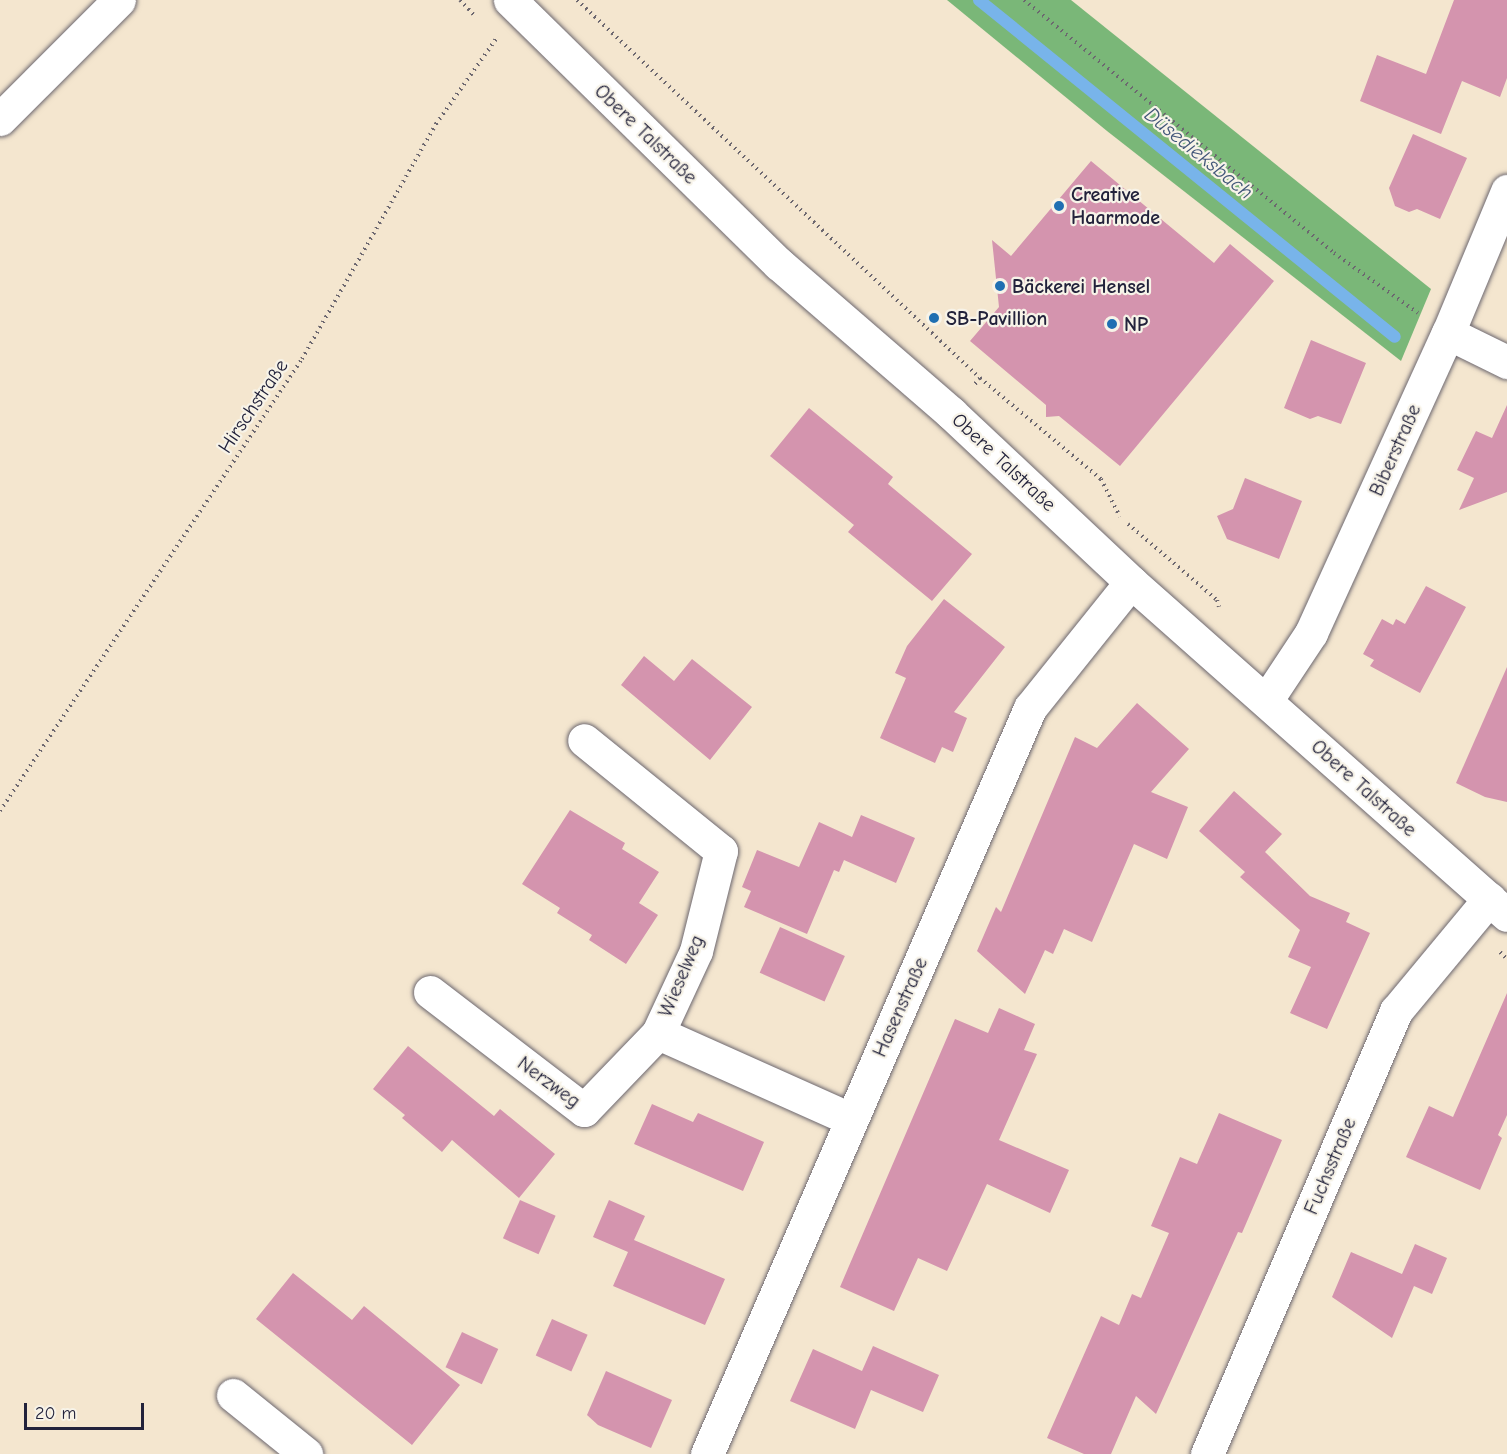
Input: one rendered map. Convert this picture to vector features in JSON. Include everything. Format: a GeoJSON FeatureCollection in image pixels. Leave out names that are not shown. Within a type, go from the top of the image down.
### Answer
{"type":"FeatureCollection","features":[{"type":"Feature","properties":{"kind":"street"},"geometry":{"type":"LineString","coordinates":[[0,119],[119,0]]}},
{"type":"Feature","properties":{"kind":"street","name":"Obere Talstraße"},"geometry":{"type":"LineString","coordinates":[[516,7],[779,264],[951,413],[1131,582],[1498,907]]}},
{"type":"Feature","properties":{"kind":"street","name":"Biberstraße"},"geometry":{"type":"LineString","coordinates":[[1266,701],[1311,633],[1448,333],[1507,191]]}},
{"type":"Feature","properties":{"kind":"street"},"geometry":{"type":"LineString","coordinates":[[1448,333],[1507,362]]}},
{"type":"Feature","properties":{"kind":"street","name":"Hasenstraße"},"geometry":{"type":"LineString","coordinates":[[707,1454],[850,1119],[1030,708],[1131,582]]}},
{"type":"Feature","properties":{"kind":"street","name":"Wieselweg"},"geometry":{"type":"LineString","coordinates":[[584,740],[721,851],[696,951],[658,1033],[850,1119]]}},
{"type":"Feature","properties":{"kind":"street","name":"Fuchsstraße"},"geometry":{"type":"LineString","coordinates":[[1207,1454],[1396,1011],[1498,907]]}},
{"type":"Feature","properties":{"kind":"street","name":"Nerzweg"},"geometry":{"type":"LineString","coordinates":[[430,992],[585,1110],[658,1033]]}},
{"type":"Feature","properties":{"kind":"street"},"geometry":{"type":"LineString","coordinates":[[233,1395],[306,1454]]}},
{"type":"Feature","properties":{"kind":"path"},"geometry":{"type":"LineString","coordinates":[[577,0],[980,378],[1101,479],[1119,516],[1217,600],[1224,629],[1224,664]]}},
{"type":"Feature","properties":{"kind":"path"},"geometry":{"type":"LineString","coordinates":[[1024,0],[1334,253],[1448,333]]}},
{"type":"Feature","properties":{"kind":"path","name":"Hirschstraße"},"geometry":{"type":"LineString","coordinates":[[0,811],[302,359],[436,124],[516,7]]}},
{"type":"Feature","properties":{"kind":"path"},"geometry":{"type":"LineString","coordinates":[[951,413],[980,378]]}},
{"type":"Feature","properties":{"kind":"green space"},"geometry":{"type":"Polygon","coordinates":[[[947,0],[1071,0],[1431,289],[1401,361],[1107,131],[947,0]]]}},
{"type":"Feature","properties":{"kind":"building"},"geometry":{"type":"Polygon","coordinates":[[[1454,0],[1507,0],[1507,78],[1500,97],[1462,81],[1441,134],[1360,101],[1377,55],[1426,74],[1454,0]]]}},
{"type":"Feature","properties":{"kind":"building"},"geometry":{"type":"Polygon","coordinates":[[[1413,134],[1467,158],[1440,219],[1417,209],[1409,212],[1395,206],[1389,188],[1413,134]]]}},
{"type":"Feature","properties":{"kind":"building","name":"NP"},"geometry":{"type":"Polygon","coordinates":[[[1091,161],[1214,263],[1230,244],[1274,281],[1120,466],[1059,416],[1046,417],[1046,405],[970,341],[999,307],[992,240],[1011,256],[1091,161]]]}},
{"type":"Feature","properties":{"kind":"building"},"geometry":{"type":"Polygon","coordinates":[[[1311,340],[1366,363],[1341,424],[1318,416],[1310,419],[1284,408],[1311,340]]]}},
{"type":"Feature","properties":{"kind":"building"},"geometry":{"type":"Polygon","coordinates":[[[1507,405],[1507,492],[1459,510],[1474,478],[1457,470],[1476,431],[1492,438],[1507,405]]]}},
{"type":"Feature","properties":{"kind":"building"},"geometry":{"type":"Polygon","coordinates":[[[809,408],[893,477],[888,484],[972,554],[932,601],[848,532],[854,525],[770,456],[809,408]]]}},
{"type":"Feature","properties":{"kind":"building"},"geometry":{"type":"Polygon","coordinates":[[[1245,478],[1302,501],[1279,559],[1227,539],[1217,516],[1233,509],[1245,478]]]}},
{"type":"Feature","properties":{"kind":"building"},"geometry":{"type":"Polygon","coordinates":[[[1426,586],[1466,607],[1420,693],[1370,666],[1374,660],[1363,654],[1382,619],[1393,625],[1396,619],[1405,624],[1426,586]]]}},
{"type":"Feature","properties":{"kind":"building"},"geometry":{"type":"Polygon","coordinates":[[[944,599],[1005,647],[954,712],[967,718],[953,752],[942,747],[935,763],[880,738],[906,678],[895,673],[907,646],[944,599]]]}},
{"type":"Feature","properties":{"kind":"building"},"geometry":{"type":"Polygon","coordinates":[[[644,656],[674,681],[692,659],[752,707],[710,760],[621,685],[644,656]]]}},
{"type":"Feature","properties":{"kind":"building"},"geometry":{"type":"Polygon","coordinates":[[[1507,667],[1507,802],[1485,797],[1456,783],[1507,667]]]}},
{"type":"Feature","properties":{"kind":"building"},"geometry":{"type":"Polygon","coordinates":[[[1137,703],[1189,749],[1151,792],[1188,807],[1167,859],[1134,844],[1092,942],[1064,929],[1053,954],[1045,950],[1025,994],[977,951],[996,907],[1001,912],[1075,737],[1097,748],[1137,703]]]}},
{"type":"Feature","properties":{"kind":"building"},"geometry":{"type":"Polygon","coordinates":[[[1234,791],[1282,834],[1265,852],[1310,896],[1350,913],[1346,922],[1370,933],[1327,1029],[1290,1013],[1311,967],[1288,957],[1300,930],[1240,877],[1245,872],[1199,831],[1234,791]]]}},
{"type":"Feature","properties":{"kind":"building"},"geometry":{"type":"Polygon","coordinates":[[[570,810],[625,843],[622,849],[659,872],[639,903],[658,915],[626,964],[589,940],[592,935],[557,913],[560,908],[522,884],[570,810]]]}},
{"type":"Feature","properties":{"kind":"building"},"geometry":{"type":"Polygon","coordinates":[[[861,815],[915,838],[896,883],[844,860],[839,872],[834,870],[807,934],[744,907],[751,891],[742,887],[757,850],[799,867],[819,822],[852,837],[861,815]]]}},
{"type":"Feature","properties":{"kind":"building"},"geometry":{"type":"Polygon","coordinates":[[[780,927],[845,956],[825,1002],[760,973],[780,927]]]}},
{"type":"Feature","properties":{"kind":"building"},"geometry":{"type":"Polygon","coordinates":[[[1507,993],[1507,1115],[1498,1135],[1502,1138],[1480,1190],[1406,1157],[1429,1106],[1453,1117],[1507,993]]]}},
{"type":"Feature","properties":{"kind":"building"},"geometry":{"type":"Polygon","coordinates":[[[999,1008],[1035,1024],[1024,1050],[1037,1054],[999,1140],[1069,1170],[1050,1213],[987,1184],[947,1271],[918,1258],[894,1311],[840,1287],[955,1019],[988,1033],[999,1008]]]}},
{"type":"Feature","properties":{"kind":"building"},"geometry":{"type":"Polygon","coordinates":[[[408,1046],[494,1116],[500,1109],[555,1154],[519,1198],[452,1140],[442,1152],[402,1118],[405,1115],[373,1089],[408,1046]]]}},
{"type":"Feature","properties":{"kind":"building"},"geometry":{"type":"Polygon","coordinates":[[[652,1104],[693,1122],[698,1113],[764,1142],[743,1191],[634,1144],[652,1104]]]}},
{"type":"Feature","properties":{"kind":"building"},"geometry":{"type":"Polygon","coordinates":[[[1219,1113],[1282,1140],[1242,1233],[1238,1232],[1156,1414],[1136,1396],[1111,1454],[1084,1454],[1047,1438],[1101,1316],[1119,1325],[1132,1294],[1141,1298],[1169,1233],[1151,1226],[1180,1157],[1197,1164],[1219,1113]]]}},
{"type":"Feature","properties":{"kind":"building"},"geometry":{"type":"Polygon","coordinates":[[[520,1200],[556,1216],[539,1254],[503,1238],[520,1200]]]}},
{"type":"Feature","properties":{"kind":"building"},"geometry":{"type":"Polygon","coordinates":[[[609,1200],[645,1216],[634,1240],[725,1279],[705,1325],[613,1286],[628,1252],[593,1237],[609,1200]]]}},
{"type":"Feature","properties":{"kind":"building"},"geometry":{"type":"Polygon","coordinates":[[[1415,1244],[1447,1258],[1432,1294],[1414,1286],[1392,1338],[1332,1297],[1351,1252],[1402,1274],[1415,1244]]]}},
{"type":"Feature","properties":{"kind":"building"},"geometry":{"type":"Polygon","coordinates":[[[293,1273],[352,1320],[364,1306],[460,1385],[412,1445],[256,1319],[293,1273]]]}},
{"type":"Feature","properties":{"kind":"building"},"geometry":{"type":"Polygon","coordinates":[[[552,1319],[588,1335],[571,1371],[536,1356],[552,1319]]]}},
{"type":"Feature","properties":{"kind":"building"},"geometry":{"type":"Polygon","coordinates":[[[462,1332],[498,1349],[482,1384],[446,1367],[462,1332]]]}},
{"type":"Feature","properties":{"kind":"building"},"geometry":{"type":"Polygon","coordinates":[[[873,1346],[939,1375],[923,1412],[871,1390],[855,1429],[790,1401],[813,1349],[862,1371],[873,1346]]]}},
{"type":"Feature","properties":{"kind":"building"},"geometry":{"type":"Polygon","coordinates":[[[606,1371],[672,1400],[651,1448],[598,1425],[587,1415],[606,1371]]]}},
{"type":"Feature","properties":{"kind":"waterway","name":"Düsedieksbach"},"geometry":{"type":"LineString","coordinates":[[979,0],[1395,337]]}},
{"type":"Feature","properties":{"kind":"place","name":"Creative Haarmode"},"geometry":{"type":"Point","coordinates":[1059,206]}},
{"type":"Feature","properties":{"kind":"place","name":"Bäckerei Hensel"},"geometry":{"type":"Point","coordinates":[1000,286]}},
{"type":"Feature","properties":{"kind":"place","name":"SB-Pavillion"},"geometry":{"type":"Point","coordinates":[934,318]}},
{"type":"Feature","properties":{"kind":"place","name":"NP"},"geometry":{"type":"Point","coordinates":[1112,324]}}]}
